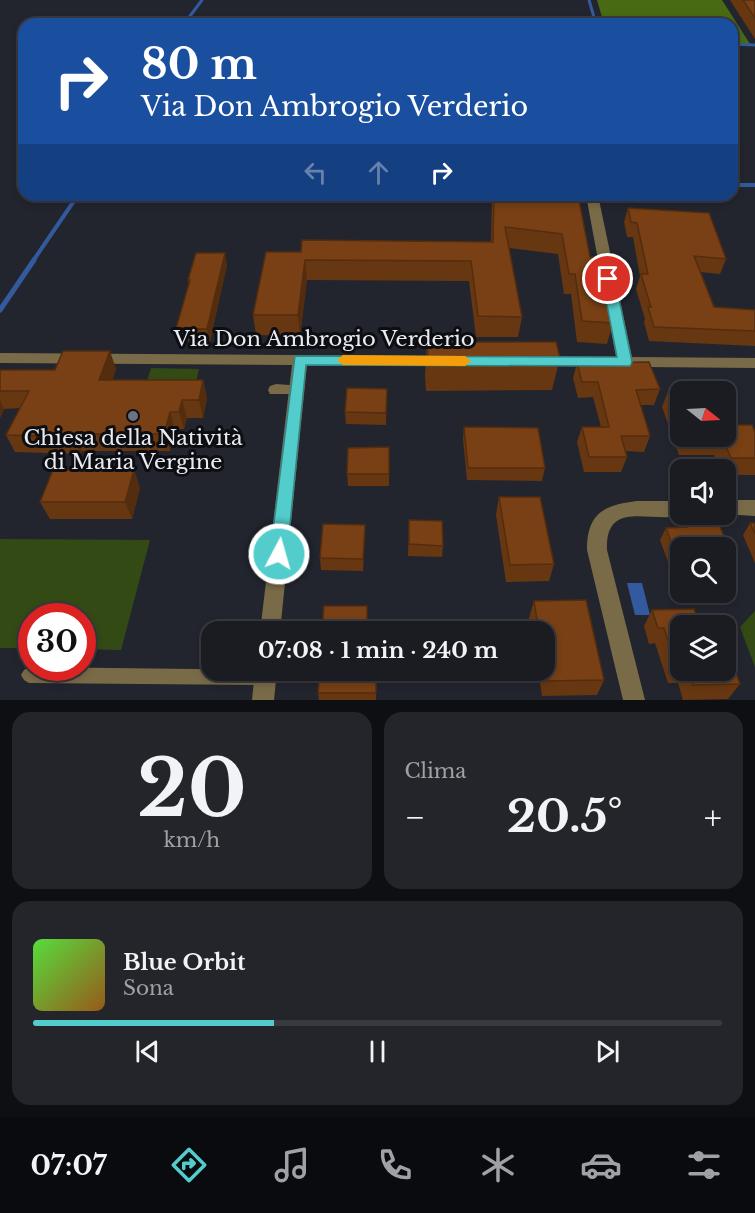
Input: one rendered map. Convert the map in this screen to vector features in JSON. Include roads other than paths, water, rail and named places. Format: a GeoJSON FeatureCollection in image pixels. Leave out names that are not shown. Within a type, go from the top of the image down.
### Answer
{"type":"FeatureCollection","features":[{"type":"Feature","properties":{"kind":"street"},"geometry":{"type":"LineString","coordinates":[[593,201],[625,362]]}},
{"type":"Feature","properties":{"kind":"street","name":"Via Don Ambrogio Verderio"},"geometry":{"type":"LineString","coordinates":[[0,358],[460,361]]}},
{"type":"Feature","properties":{"kind":"street"},"geometry":{"type":"LineString","coordinates":[[271,621],[300,360]]}},
{"type":"Feature","properties":{"kind":"street"},"geometry":{"type":"LineString","coordinates":[[529,362],[755,363]]}},
{"type":"Feature","properties":{"kind":"street"},"geometry":{"type":"LineString","coordinates":[[276,390],[296,390]]}},
{"type":"Feature","properties":{"kind":"street"},"geometry":{"type":"LineString","coordinates":[[736,508],[755,508]]}},
{"type":"Feature","properties":{"kind":"street"},"geometry":{"type":"LineString","coordinates":[[634,700],[597,550],[597,534],[601,522],[612,512],[670,509]]}},
{"type":"Feature","properties":{"kind":"street"},"geometry":{"type":"LineString","coordinates":[[263,700],[265,681]]}},
{"type":"Feature","properties":{"kind":"lane"},"geometry":{"type":"LineString","coordinates":[[96,675],[201,674]]}},
{"type":"Feature","properties":{"kind":"water"},"geometry":{"type":"Polygon","coordinates":[[[627,583],[642,583],[650,615],[635,615],[627,583]]]}},
{"type":"Feature","properties":{"kind":"waterway"},"geometry":{"type":"LineString","coordinates":[[188,18],[202,0]]}},
{"type":"Feature","properties":{"kind":"waterway"},"geometry":{"type":"LineString","coordinates":[[589,0],[594,18]]}},
{"type":"Feature","properties":{"kind":"waterway"},"geometry":{"type":"LineString","coordinates":[[738,44],[755,45]]}},
{"type":"Feature","properties":{"kind":"waterway"},"geometry":{"type":"LineString","coordinates":[[738,185],[755,185]]}},
{"type":"Feature","properties":{"kind":"waterway"},"geometry":{"type":"LineString","coordinates":[[33,261],[74,201]]}},
{"type":"Feature","properties":{"kind":"waterway"},"geometry":{"type":"LineString","coordinates":[[0,310],[34,260]]}},
{"type":"Feature","properties":{"kind":"place","name":"Chiesa della Natività di Maria Vergine"},"geometry":{"type":"Point","coordinates":[133,416]}}]}
